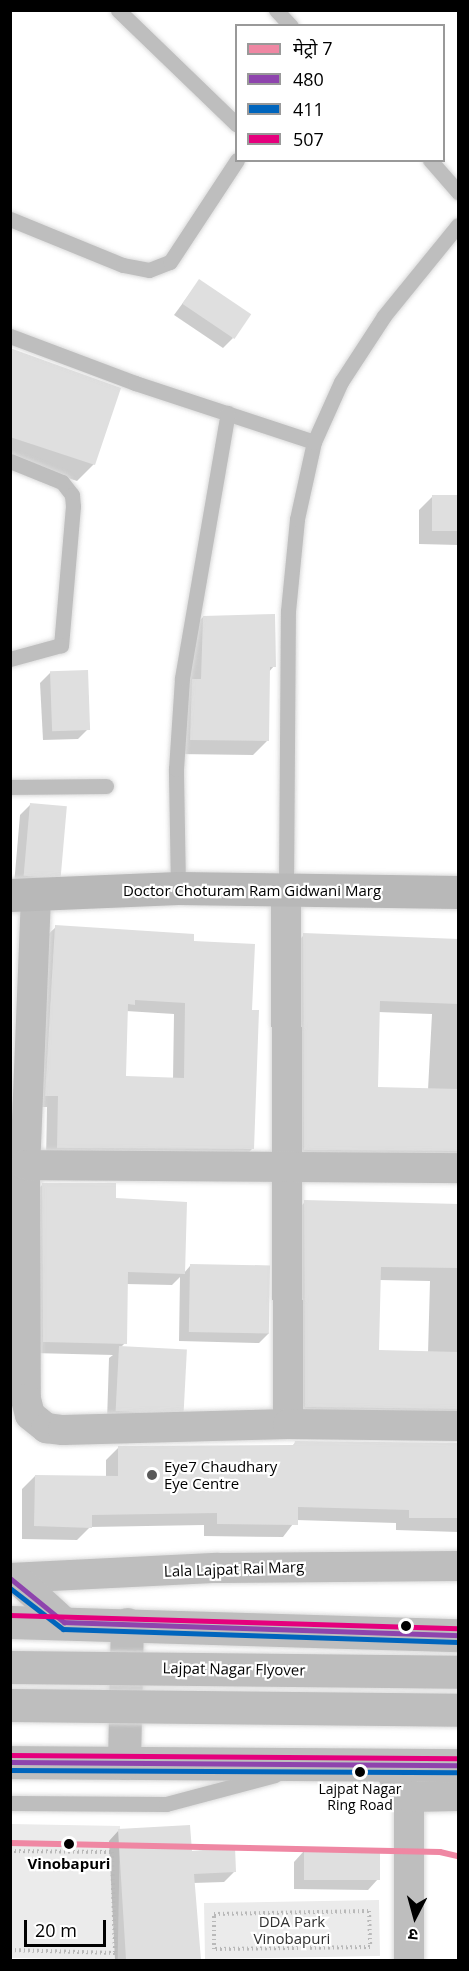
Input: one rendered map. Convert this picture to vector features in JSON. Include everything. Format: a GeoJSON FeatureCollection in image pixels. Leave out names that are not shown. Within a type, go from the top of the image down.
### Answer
{"type":"FeatureCollection","features":[{"type":"Feature","properties":{"kind":"main road"},"geometry":{"type":"LineString","coordinates":[[10,1622],[459,1635]]}},
{"type":"Feature","properties":{"kind":"main road"},"geometry":{"type":"LineString","coordinates":[[124,1763],[127,1624]]}},
{"type":"Feature","properties":{"kind":"main road","name":"Lajpat Nagar Flyover"},"geometry":{"type":"LineString","coordinates":[[10,1666],[459,1672]]}},
{"type":"Feature","properties":{"kind":"main road"},"geometry":{"type":"LineString","coordinates":[[10,1705],[459,1710]]}},
{"type":"Feature","properties":{"kind":"main road"},"geometry":{"type":"LineString","coordinates":[[10,1762],[459,1765]]}},
{"type":"Feature","properties":{"kind":"street","name":"Doctor Choturam Ram Gidwani Marg"},"geometry":{"type":"LineString","coordinates":[[23,896],[178,888],[459,892]]}},
{"type":"Feature","properties":{"kind":"street"},"geometry":{"type":"LineString","coordinates":[[286,888],[285,1168],[288,1424]]}},
{"type":"Feature","properties":{"kind":"street"},"geometry":{"type":"LineString","coordinates":[[23,896],[26,1399],[30,1416],[46,1428],[63,1430],[288,1424],[459,1426]]}},
{"type":"Feature","properties":{"kind":"street"},"geometry":{"type":"LineString","coordinates":[[25,1165],[459,1168]]}},
{"type":"Feature","properties":{"kind":"street","name":"Lala Lajpat Rai Marg"},"geometry":{"type":"LineString","coordinates":[[14,1578],[218,1568],[459,1566]]}},
{"type":"Feature","properties":{"kind":"street"},"geometry":{"type":"LineString","coordinates":[[14,1578],[64,1622]]}},
{"type":"Feature","properties":{"kind":"street"},"geometry":{"type":"LineString","coordinates":[[386,1766],[409,1797],[409,1960]]}},
{"type":"Feature","properties":{"kind":"street"},"geometry":{"type":"LineString","coordinates":[[409,1797],[459,1796]]}},
{"type":"Feature","properties":{"kind":"lane"},"geometry":{"type":"LineString","coordinates":[[118,10],[235,123]]}},
{"type":"Feature","properties":{"kind":"lane"},"geometry":{"type":"LineString","coordinates":[[276,10],[289,24]]}},
{"type":"Feature","properties":{"kind":"lane"},"geometry":{"type":"LineString","coordinates":[[10,219],[123,265],[149,270],[170,262],[236,162]]}},
{"type":"Feature","properties":{"kind":"lane"},"geometry":{"type":"LineString","coordinates":[[432,162],[459,192]]}},
{"type":"Feature","properties":{"kind":"lane"},"geometry":{"type":"LineString","coordinates":[[286,888],[288,611],[297,519],[314,442],[341,382],[384,316],[459,225]]}},
{"type":"Feature","properties":{"kind":"lane"},"geometry":{"type":"LineString","coordinates":[[10,336],[314,442]]}},
{"type":"Feature","properties":{"kind":"lane"},"geometry":{"type":"LineString","coordinates":[[178,888],[176,769],[182,678],[228,413]]}},
{"type":"Feature","properties":{"kind":"lane"},"geometry":{"type":"LineString","coordinates":[[10,461],[62,482],[72,495],[73,506],[61,645],[10,658]]}},
{"type":"Feature","properties":{"kind":"lane"},"geometry":{"type":"LineString","coordinates":[[10,787],[106,786]]}},
{"type":"Feature","properties":{"kind":"lane"},"geometry":{"type":"LineString","coordinates":[[10,1803],[166,1804],[310,1765]]}},
{"type":"Feature","properties":{"kind":"path"},"geometry":{"type":"LineString","coordinates":[[10,1851],[112,1852],[115,1953],[10,1950]]}},
{"type":"Feature","properties":{"kind":"path"},"geometry":{"type":"LineString","coordinates":[[369,1911],[370,1947],[214,1949],[214,1914],[369,1911]]}},
{"type":"Feature","properties":{"kind":"green space"},"geometry":{"type":"Polygon","coordinates":[[[11,1824],[120,1826],[118,1960],[10,1958],[11,1824]]]}},
{"type":"Feature","properties":{"kind":"green space","name":"DDA Park Vinobapuri"},"geometry":{"type":"Polygon","coordinates":[[[379,1900],[380,1956],[205,1959],[204,1903],[379,1900]]]}},
{"type":"Feature","properties":{"kind":"building"},"geometry":{"type":"Polygon","coordinates":[[[199,279],[251,314],[234,339],[182,304],[199,279]]]}},
{"type":"Feature","properties":{"kind":"building"},"geometry":{"type":"Polygon","coordinates":[[[10,348],[121,388],[95,465],[10,437],[10,348]]]}},
{"type":"Feature","properties":{"kind":"building"},"geometry":{"type":"Polygon","coordinates":[[[432,495],[458,495],[458,531],[432,531],[432,495]]]}},
{"type":"Feature","properties":{"kind":"building"},"geometry":{"type":"Polygon","coordinates":[[[275,614],[276,667],[270,667],[269,741],[190,740],[192,679],[201,679],[203,616],[275,614]]]}},
{"type":"Feature","properties":{"kind":"building"},"geometry":{"type":"Polygon","coordinates":[[[88,670],[90,730],[52,731],[50,671],[88,670]]]}},
{"type":"Feature","properties":{"kind":"building"},"geometry":{"type":"Polygon","coordinates":[[[30,803],[67,806],[60,879],[24,876],[30,803]]]}},
{"type":"Feature","properties":{"kind":"building"},"geometry":{"type":"Polygon","coordinates":[[[55,925],[194,934],[194,941],[255,944],[252,1010],[259,1010],[254,1149],[57,1148],[58,1096],[45,1096],[55,925]],[[135,1000],[135,1005],[128,1004],[126,1076],[184,1078],[185,1003],[135,1000]]]}},
{"type":"Feature","properties":{"kind":"building"},"geometry":{"type":"Polygon","coordinates":[[[303,933],[459,939],[459,1004],[380,1001],[378,1087],[459,1089],[459,1151],[304,1150],[303,933]]]}},
{"type":"Feature","properties":{"kind":"building"},"geometry":{"type":"Polygon","coordinates":[[[42,1183],[116,1183],[116,1198],[187,1202],[185,1274],[128,1272],[127,1344],[43,1342],[42,1183]]]}},
{"type":"Feature","properties":{"kind":"building"},"geometry":{"type":"Polygon","coordinates":[[[304,1200],[459,1204],[459,1268],[381,1267],[379,1350],[459,1352],[459,1409],[305,1407],[304,1200]]]}},
{"type":"Feature","properties":{"kind":"building"},"geometry":{"type":"Polygon","coordinates":[[[190,1264],[270,1265],[269,1333],[189,1332],[190,1264]]]}},
{"type":"Feature","properties":{"kind":"building"},"geometry":{"type":"Polygon","coordinates":[[[119,1346],[187,1350],[184,1414],[116,1411],[119,1346]]]}},
{"type":"Feature","properties":{"kind":"building"},"geometry":{"type":"Polygon","coordinates":[[[295,1441],[459,1443],[459,1518],[409,1518],[409,1510],[298,1507],[298,1525],[217,1524],[217,1513],[92,1515],[92,1528],[34,1526],[35,1475],[118,1476],[118,1446],[294,1445],[295,1441]]]}},
{"type":"Feature","properties":{"kind":"building"},"geometry":{"type":"Polygon","coordinates":[[[190,1825],[192,1851],[235,1847],[236,1872],[194,1874],[201,1960],[126,1960],[118,1829],[190,1825]]]}},
{"type":"Feature","properties":{"kind":"building"},"geometry":{"type":"Polygon","coordinates":[[[304,1850],[380,1850],[380,1880],[304,1880],[304,1850]]]}},
{"type":"Feature","properties":{"kind":"metro line","name":"7"},"geometry":{"type":"LineString","coordinates":[[10,1843],[440,1852],[458,1856]]}},
{"type":"Feature","properties":{"kind":"transit line","name":"480"},"geometry":{"type":"LineString","coordinates":[[10,1578],[64,1622],[458,1635]]}},
{"type":"Feature","properties":{"kind":"transit line","name":"411"},"geometry":{"type":"LineString","coordinates":[[10,1588],[63,1629],[458,1642]]}},
{"type":"Feature","properties":{"kind":"transit line","name":"507"},"geometry":{"type":"LineString","coordinates":[[10,1615],[458,1628]]}},
{"type":"Feature","properties":{"kind":"transit line","name":"507"},"geometry":{"type":"LineString","coordinates":[[10,1755],[458,1758]]}},
{"type":"Feature","properties":{"kind":"transit line","name":"480"},"geometry":{"type":"LineString","coordinates":[[10,1762],[458,1765]]}},
{"type":"Feature","properties":{"kind":"transit line","name":"411"},"geometry":{"type":"LineString","coordinates":[[10,1770],[458,1772]]}},
{"type":"Feature","properties":{"kind":"place","name":"Eye7 Chaudhary Eye Centre"},"geometry":{"type":"Point","coordinates":[152,1475]}},
{"type":"Feature","properties":{"kind":"place","name":"Lajpat Nagar Ring Road"},"geometry":{"type":"Point","coordinates":[360,1772]}},
{"type":"Feature","properties":{"kind":"place","name":"Vinobapuri"},"geometry":{"type":"Point","coordinates":[69,1844]}}]}
